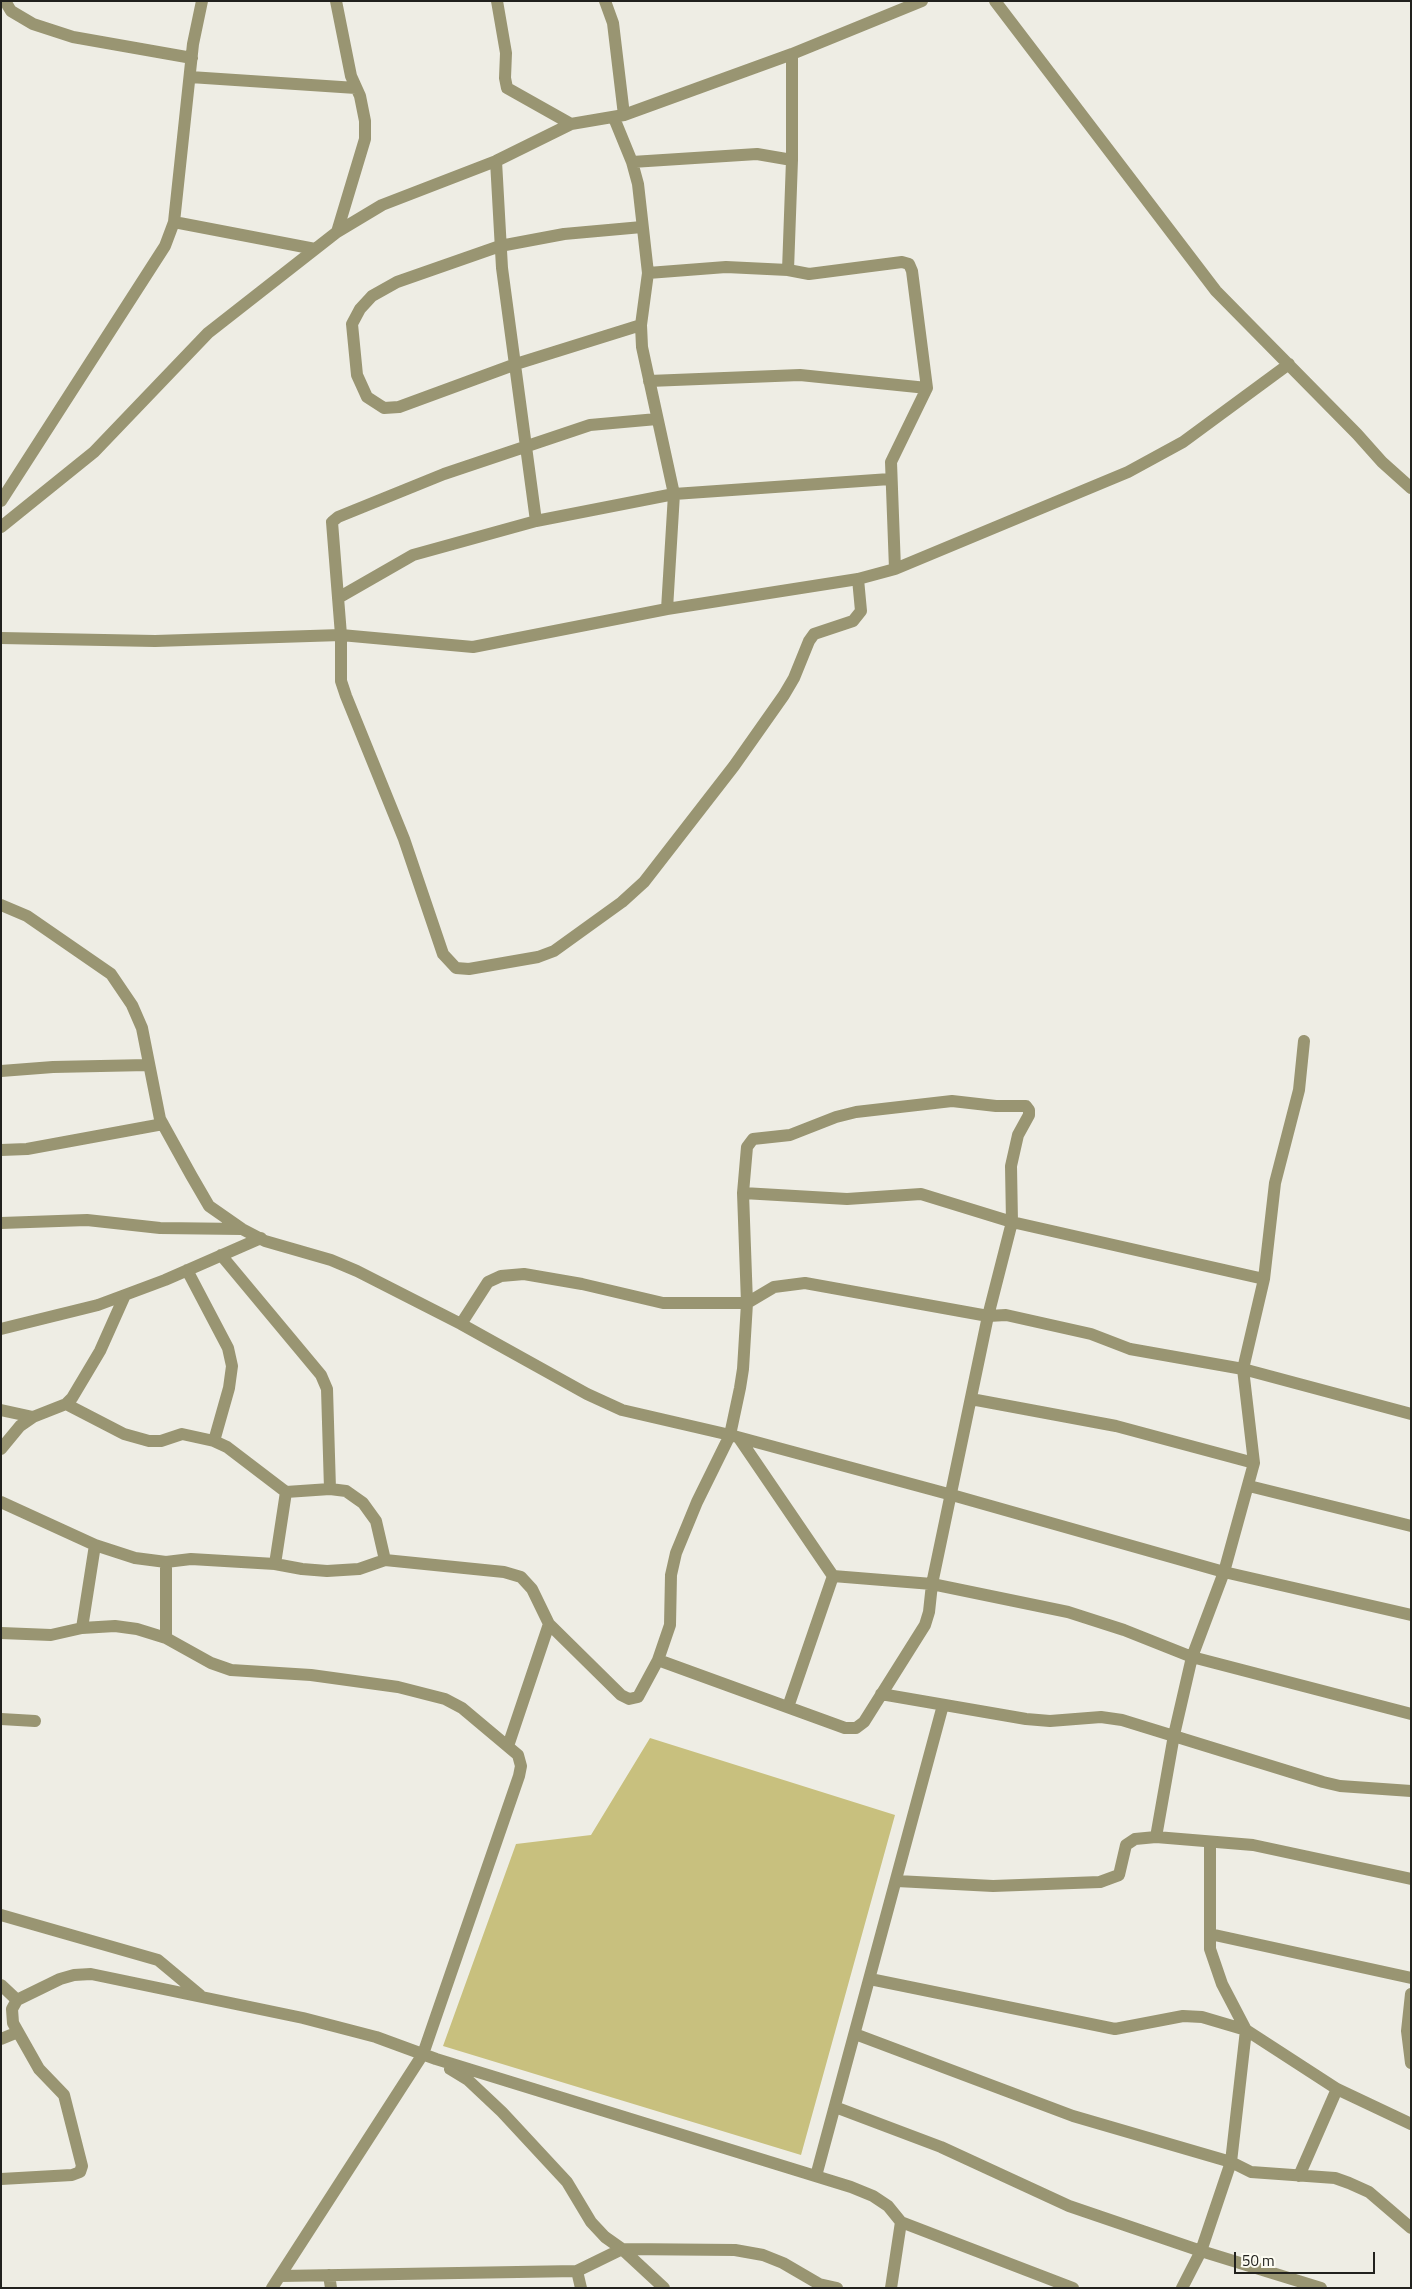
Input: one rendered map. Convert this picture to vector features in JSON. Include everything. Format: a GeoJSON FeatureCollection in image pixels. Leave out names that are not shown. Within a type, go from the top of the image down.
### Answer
{"type":"FeatureCollection","features":[{"type":"Feature","properties":{"kind":"street"},"geometry":{"type":"LineString","coordinates":[[5,1],[11,11],[33,24],[73,37],[192,58]]}},
{"type":"Feature","properties":{"kind":"street"},"geometry":{"type":"LineString","coordinates":[[1,501],[165,246],[174,222],[192,58],[202,1]]}},
{"type":"Feature","properties":{"kind":"street"},"geometry":{"type":"LineString","coordinates":[[336,1],[351,76],[365,121],[365,139],[336,232]]}},
{"type":"Feature","properties":{"kind":"street"},"geometry":{"type":"LineString","coordinates":[[605,1],[614,30],[619,116],[638,184],[648,273],[641,325],[642,347],[674,494],[667,609]]}},
{"type":"Feature","properties":{"kind":"street"},"geometry":{"type":"LineString","coordinates":[[995,1],[1216,291],[1357,434],[1382,462],[1411,488]]}},
{"type":"Feature","properties":{"kind":"street"},"geometry":{"type":"LineString","coordinates":[[499,2],[505,42],[505,78],[508,88],[571,124]]}},
{"type":"Feature","properties":{"kind":"street"},"geometry":{"type":"LineString","coordinates":[[1,528],[94,452],[208,333],[336,232],[382,205],[496,161],[571,124],[619,116],[792,54],[920,2]]}},
{"type":"Feature","properties":{"kind":"street"},"geometry":{"type":"LineString","coordinates":[[788,270],[792,160],[792,54]]}},
{"type":"Feature","properties":{"kind":"street"},"geometry":{"type":"LineString","coordinates":[[190,77],[356,88]]}},
{"type":"Feature","properties":{"kind":"street"},"geometry":{"type":"LineString","coordinates":[[632,162],[757,154],[792,160]]}},
{"type":"Feature","properties":{"kind":"street"},"geometry":{"type":"LineString","coordinates":[[496,161],[500,246],[536,521]]}},
{"type":"Feature","properties":{"kind":"street"},"geometry":{"type":"LineString","coordinates":[[174,222],[315,249]]}},
{"type":"Feature","properties":{"kind":"street"},"geometry":{"type":"LineString","coordinates":[[641,325],[516,364],[399,408],[384,408],[367,397],[357,374],[352,324],[360,309],[372,296],[397,282],[500,246],[564,234],[642,227]]}},
{"type":"Feature","properties":{"kind":"street"},"geometry":{"type":"LineString","coordinates":[[648,273],[726,267],[788,270],[809,274],[829,273],[902,262],[909,264],[912,271],[927,388],[891,462],[890,479],[895,569]]}},
{"type":"Feature","properties":{"kind":"street"},"geometry":{"type":"LineString","coordinates":[[1,638],[155,641],[341,635],[473,647],[667,609],[858,579],[895,569],[1128,472],[1183,442],[1289,364]]}},
{"type":"Feature","properties":{"kind":"street"},"geometry":{"type":"LineString","coordinates":[[649,381],[800,375],[927,388]]}},
{"type":"Feature","properties":{"kind":"street"},"geometry":{"type":"LineString","coordinates":[[657,419],[590,425],[444,474],[338,517],[332,522],[331,530],[334,540],[341,635],[341,681],[404,840],[443,954],[456,968],[469,969],[538,957],[554,950],[622,902],[644,882],[734,766],[784,695],[814,634],[853,621],[861,611],[858,579]]}},
{"type":"Feature","properties":{"kind":"street"},"geometry":{"type":"LineString","coordinates":[[338,598],[413,555],[536,521],[674,494],[890,479]]}},
{"type":"Feature","properties":{"kind":"street"},"geometry":{"type":"LineString","coordinates":[[1,906],[27,916],[111,974],[132,1005],[142,1028],[148,1065],[163,1124],[209,1206],[242,1229],[260,1238],[331,1260],[357,1271],[461,1324],[587,1394],[622,1410],[734,1437],[952,1495],[1224,1572],[1411,1615]]}},
{"type":"Feature","properties":{"kind":"street"},"geometry":{"type":"LineString","coordinates":[[1156,1837],[1174,1735],[1192,1657],[1224,1572],[1254,1463],[1243,1369],[1264,1279],[1275,1183],[1299,1090],[1304,1041]]}},
{"type":"Feature","properties":{"kind":"street"},"geometry":{"type":"LineString","coordinates":[[1,1071],[53,1067],[148,1065]]}},
{"type":"Feature","properties":{"kind":"street"},"geometry":{"type":"LineString","coordinates":[[1,1502],[96,1545],[135,1558],[166,1562],[191,1559],[275,1564],[327,1571],[359,1569],[385,1560],[504,1572],[521,1577],[532,1589],[549,1624],[621,1696],[630,1699],[638,1697],[658,1660],[670,1625],[671,1575],[676,1553],[698,1502],[734,1437],[743,1369],[747,1303],[743,1193],[747,1147],[753,1139],[790,1136],[836,1117],[856,1112],[952,1101],[996,1106],[1026,1106],[1030,1110],[1029,1115],[1018,1135],[1011,1166],[1012,1222],[988,1316],[925,1625],[864,1722],[856,1728],[845,1728],[658,1660]]}},
{"type":"Feature","properties":{"kind":"street"},"geometry":{"type":"LineString","coordinates":[[1,1150],[27,1148],[163,1124]]}},
{"type":"Feature","properties":{"kind":"street"},"geometry":{"type":"LineString","coordinates":[[743,1193],[848,1199],[921,1194],[1012,1222],[1264,1279]]}},
{"type":"Feature","properties":{"kind":"street"},"geometry":{"type":"LineString","coordinates":[[1,1223],[87,1220],[160,1228],[242,1229]]}},
{"type":"Feature","properties":{"kind":"street"},"geometry":{"type":"LineString","coordinates":[[1,1328],[98,1305],[187,1270],[260,1238]]}},
{"type":"Feature","properties":{"kind":"street"},"geometry":{"type":"LineString","coordinates":[[221,1255],[321,1375],[327,1389],[330,1489]]}},
{"type":"Feature","properties":{"kind":"street"},"geometry":{"type":"LineString","coordinates":[[187,1270],[228,1348],[232,1366],[229,1388],[214,1441]]}},
{"type":"Feature","properties":{"kind":"street"},"geometry":{"type":"LineString","coordinates":[[461,1324],[488,1282],[501,1276],[524,1274],[582,1284],[663,1304],[747,1303],[774,1287],[805,1283],[988,1316],[1006,1315],[1091,1334],[1146,1353],[1243,1369],[1411,1414]]}},
{"type":"Feature","properties":{"kind":"street"},"geometry":{"type":"LineString","coordinates":[[1,1449],[20,1426],[33,1417],[66,1404],[86,1378],[126,1295]]}},
{"type":"Feature","properties":{"kind":"street"},"geometry":{"type":"LineString","coordinates":[[972,1399],[1116,1426],[1254,1463]]}},
{"type":"Feature","properties":{"kind":"street"},"geometry":{"type":"LineString","coordinates":[[66,1404],[124,1434],[149,1441],[160,1441],[182,1434],[227,1446],[286,1492],[330,1489],[346,1491],[364,1503],[376,1521],[385,1560]]}},
{"type":"Feature","properties":{"kind":"street"},"geometry":{"type":"LineString","coordinates":[[1,1410],[33,1417]]}},
{"type":"Feature","properties":{"kind":"street"},"geometry":{"type":"LineString","coordinates":[[734,1437],[833,1576],[932,1584],[1093,1619],[1192,1657],[1411,1714]]}},
{"type":"Feature","properties":{"kind":"street"},"geometry":{"type":"LineString","coordinates":[[1249,1486],[1411,1526]]}},
{"type":"Feature","properties":{"kind":"street"},"geometry":{"type":"LineString","coordinates":[[275,1564],[286,1492]]}},
{"type":"Feature","properties":{"kind":"street"},"geometry":{"type":"LineString","coordinates":[[82,1628],[96,1545]]}},
{"type":"Feature","properties":{"kind":"street"},"geometry":{"type":"LineString","coordinates":[[166,1562],[166,1638]]}},
{"type":"Feature","properties":{"kind":"street"},"geometry":{"type":"LineString","coordinates":[[788,1707],[833,1576]]}},
{"type":"Feature","properties":{"kind":"street"},"geometry":{"type":"LineString","coordinates":[[508,1746],[549,1624]]}},
{"type":"Feature","properties":{"kind":"street"},"geometry":{"type":"LineString","coordinates":[[1,1633],[51,1635],[82,1628],[115,1626],[166,1638],[211,1663],[231,1670],[344,1678],[398,1687],[445,1699],[462,1708],[518,1755],[521,1766],[519,1776],[429,2057],[272,2288]]}},
{"type":"Feature","properties":{"kind":"street"},"geometry":{"type":"LineString","coordinates":[[881,1694],[1026,1719],[1050,1721],[1101,1717],[1122,1720],[1323,1782],[1340,1786],[1411,1791]]}},
{"type":"Feature","properties":{"kind":"street"},"geometry":{"type":"LineString","coordinates":[[816,2176],[943,1705]]}},
{"type":"Feature","properties":{"kind":"street"},"geometry":{"type":"LineString","coordinates":[[1,1719],[35,1721]]}},
{"type":"Feature","properties":{"kind":"street"},"geometry":{"type":"LineString","coordinates":[[897,1881],[993,1886],[1100,1882],[1120,1875],[1126,1845],[1135,1839],[1156,1837],[1253,1845],[1411,1879]]}},
{"type":"Feature","properties":{"kind":"street"},"geometry":{"type":"LineString","coordinates":[[1182,2288],[1201,2251],[1232,2162],[1246,2030],[1222,1984],[1210,1949],[1210,1842]]}},
{"type":"Feature","properties":{"kind":"street"},"geometry":{"type":"LineString","coordinates":[[1,1915],[158,1960],[203,1997]]}},
{"type":"Feature","properties":{"kind":"street"},"geometry":{"type":"LineString","coordinates":[[1210,1934],[1411,1978]]}},
{"type":"Feature","properties":{"kind":"street"},"geometry":{"type":"LineString","coordinates":[[1,2179],[72,2175],[80,2172],[82,2166],[64,2096],[39,2069],[13,2023],[12,2009],[17,2000],[60,1979],[74,1974],[91,1974],[303,2018],[376,2037],[429,2057],[816,2176],[874,2196],[888,2206],[901,2222],[1073,2288]]}},
{"type":"Feature","properties":{"kind":"street"},"geometry":{"type":"LineString","coordinates":[[870,1979],[1115,2029],[1182,2016],[1202,2016],[1246,2030],[1337,2090],[1411,2124]]}},
{"type":"Feature","properties":{"kind":"street"},"geometry":{"type":"LineString","coordinates":[[1,1985],[17,2000]]}},
{"type":"Feature","properties":{"kind":"street"},"geometry":{"type":"LineString","coordinates":[[1411,1994],[1407,2031],[1411,2062]]}},
{"type":"Feature","properties":{"kind":"street"},"geometry":{"type":"LineString","coordinates":[[1,2039],[18,2032]]}},
{"type":"Feature","properties":{"kind":"street"},"geometry":{"type":"LineString","coordinates":[[855,2034],[1073,2116],[1232,2162],[1251,2172],[1335,2178],[1368,2192],[1411,2228]]}},
{"type":"Feature","properties":{"kind":"street"},"geometry":{"type":"LineString","coordinates":[[429,2057],[468,2080],[502,2112],[567,2182],[591,2222],[604,2237],[622,2249],[664,2288]]}},
{"type":"Feature","properties":{"kind":"street"},"geometry":{"type":"LineString","coordinates":[[1299,2176],[1337,2090]]}},
{"type":"Feature","properties":{"kind":"street"},"geometry":{"type":"LineString","coordinates":[[834,2107],[940,2147],[1069,2206],[1201,2251],[1321,2288]]}},
{"type":"Feature","properties":{"kind":"street"},"geometry":{"type":"LineString","coordinates":[[891,2288],[901,2222]]}},
{"type":"Feature","properties":{"kind":"street"},"geometry":{"type":"LineString","coordinates":[[280,2276],[330,2281],[577,2271],[622,2249],[735,2250],[763,2256],[783,2263],[819,2284],[837,2288]]}},
{"type":"Feature","properties":{"kind":"street"},"geometry":{"type":"LineString","coordinates":[[577,2271],[581,2288]]}},
{"type":"Feature","properties":{"kind":"shaded area"},"geometry":{"type":"Polygon","coordinates":[[[650,1738],[895,1815],[801,2155],[443,2046],[516,1844],[591,1835],[650,1738]]]}}]}
